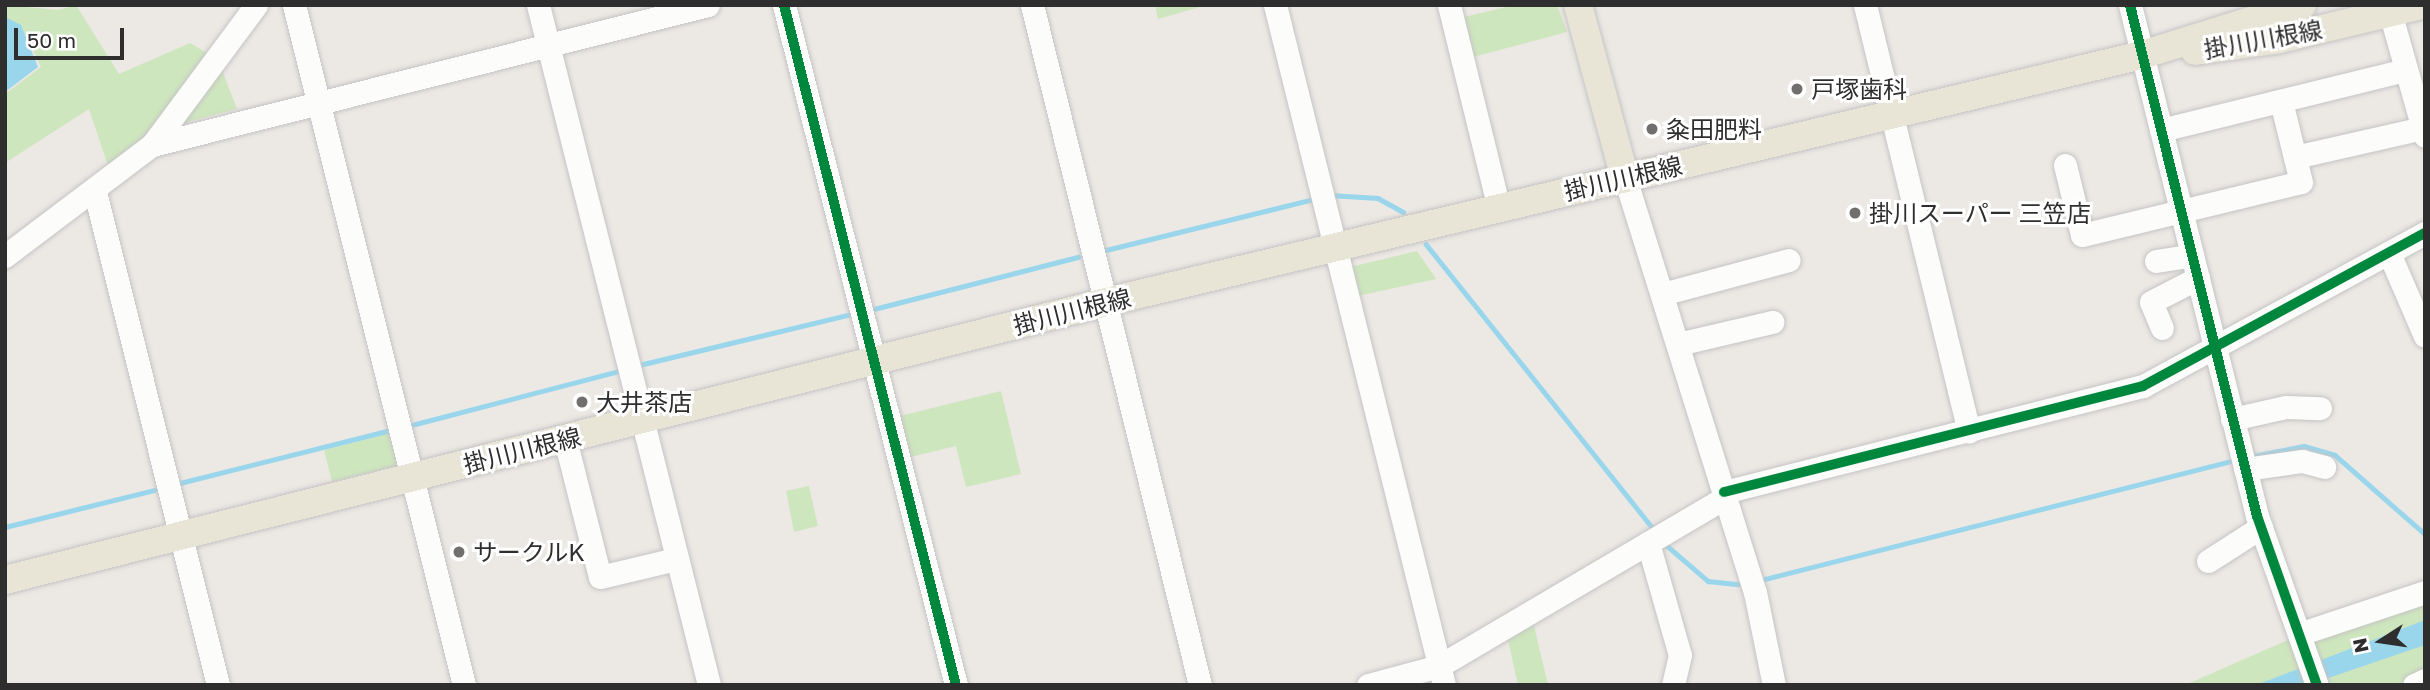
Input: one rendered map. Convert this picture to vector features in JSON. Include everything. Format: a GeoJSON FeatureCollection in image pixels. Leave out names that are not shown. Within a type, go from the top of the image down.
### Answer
{"type":"FeatureCollection","features":[{"type":"Feature","properties":{"kind":"main road"},"geometry":{"type":"LineString","coordinates":[[1578,5],[1625,178]]}},
{"type":"Feature","properties":{"kind":"main road","name":"掛川川根線"},"geometry":{"type":"LineString","coordinates":[[5,580],[1106,302],[2142,55],[2302,5]]}},
{"type":"Feature","properties":{"kind":"main road","name":"掛川川根線"},"geometry":{"type":"LineString","coordinates":[[2142,55],[2280,39],[2389,9],[2422,5]]}},
{"type":"Feature","properties":{"kind":"street"},"geometry":{"type":"LineString","coordinates":[[5,256],[95,192],[152,145],[256,5]]}},
{"type":"Feature","properties":{"kind":"street"},"geometry":{"type":"LineString","coordinates":[[294,5],[464,685]]}},
{"type":"Feature","properties":{"kind":"street"},"geometry":{"type":"LineString","coordinates":[[538,5],[709,685]]}},
{"type":"Feature","properties":{"kind":"street"},"geometry":{"type":"LineString","coordinates":[[152,145],[708,5]]}},
{"type":"Feature","properties":{"kind":"street"},"geometry":{"type":"LineString","coordinates":[[784,5],[956,685]]}},
{"type":"Feature","properties":{"kind":"street"},"geometry":{"type":"LineString","coordinates":[[1032,5],[1200,685]]}},
{"type":"Feature","properties":{"kind":"street"},"geometry":{"type":"LineString","coordinates":[[1275,5],[1442,676]]}},
{"type":"Feature","properties":{"kind":"street"},"geometry":{"type":"LineString","coordinates":[[1449,5],[1499,208]]}},
{"type":"Feature","properties":{"kind":"street"},"geometry":{"type":"LineString","coordinates":[[1864,5],[1888,114],[1969,432]]}},
{"type":"Feature","properties":{"kind":"street"},"geometry":{"type":"LineString","coordinates":[[2130,5],[2245,469],[2261,527],[2317,685]]}},
{"type":"Feature","properties":{"kind":"street"},"geometry":{"type":"LineString","coordinates":[[2295,157],[2424,132],[2389,9]]}},
{"type":"Feature","properties":{"kind":"street"},"geometry":{"type":"LineString","coordinates":[[2161,130],[2406,71]]}},
{"type":"Feature","properties":{"kind":"street"},"geometry":{"type":"LineString","coordinates":[[2065,165],[2082,235],[2301,182],[2281,101]]}},
{"type":"Feature","properties":{"kind":"street"},"geometry":{"type":"LineString","coordinates":[[1625,178],[1725,495],[1771,681]]}},
{"type":"Feature","properties":{"kind":"street"},"geometry":{"type":"LineString","coordinates":[[95,192],[218,685]]}},
{"type":"Feature","properties":{"kind":"street"},"geometry":{"type":"LineString","coordinates":[[1368,685],[1442,676],[1725,495],[2122,393],[2214,350],[2425,233]]}},
{"type":"Feature","properties":{"kind":"street"},"geometry":{"type":"LineString","coordinates":[[2389,253],[2425,336]]}},
{"type":"Feature","properties":{"kind":"street"},"geometry":{"type":"LineString","coordinates":[[2156,261],[2192,255]]}},
{"type":"Feature","properties":{"kind":"street"},"geometry":{"type":"LineString","coordinates":[[1662,294],[1789,260]]}},
{"type":"Feature","properties":{"kind":"street"},"geometry":{"type":"LineString","coordinates":[[2162,328],[2151,302],[2198,278]]}},
{"type":"Feature","properties":{"kind":"street"},"geometry":{"type":"LineString","coordinates":[[1678,344],[1772,322]]}},
{"type":"Feature","properties":{"kind":"street"},"geometry":{"type":"LineString","coordinates":[[2232,419],[2286,407],[2320,408]]}},
{"type":"Feature","properties":{"kind":"street"},"geometry":{"type":"LineString","coordinates":[[565,439],[600,577],[677,559]]}},
{"type":"Feature","properties":{"kind":"street"},"geometry":{"type":"LineString","coordinates":[[2245,469],[2302,461],[2324,467]]}},
{"type":"Feature","properties":{"kind":"street"},"geometry":{"type":"LineString","coordinates":[[2208,561],[2261,527]]}},
{"type":"Feature","properties":{"kind":"street"},"geometry":{"type":"LineString","coordinates":[[1648,543],[1680,655],[1673,685]]}},
{"type":"Feature","properties":{"kind":"street"},"geometry":{"type":"LineString","coordinates":[[2300,636],[2425,592]]}},
{"type":"Feature","properties":{"kind":"street"},"geometry":{"type":"LineString","coordinates":[[2414,685],[2425,680]]}},
{"type":"Feature","properties":{"kind":"green space"},"geometry":{"type":"Polygon","coordinates":[[[5,5],[58,10],[76,5],[119,74],[190,43],[209,54],[112,177],[89,109],[5,163],[5,94],[41,67],[21,26],[5,19],[5,5]]]}},
{"type":"Feature","properties":{"kind":"green space"},"geometry":{"type":"Polygon","coordinates":[[[1155,5],[1207,5],[1158,19],[1155,5]]]}},
{"type":"Feature","properties":{"kind":"green space"},"geometry":{"type":"Polygon","coordinates":[[[1515,5],[1557,5],[1567,32],[1469,58],[1460,18],[1515,5]]]}},
{"type":"Feature","properties":{"kind":"green space"},"geometry":{"type":"Polygon","coordinates":[[[222,70],[237,109],[179,124],[222,70]]]}},
{"type":"Feature","properties":{"kind":"green space"},"geometry":{"type":"Polygon","coordinates":[[[1417,251],[1436,279],[1353,297],[1346,268],[1417,251]]]}},
{"type":"Feature","properties":{"kind":"green space"},"geometry":{"type":"Polygon","coordinates":[[[1001,391],[1021,474],[966,487],[956,446],[906,458],[896,417],[1001,391]]]}},
{"type":"Feature","properties":{"kind":"green space"},"geometry":{"type":"Polygon","coordinates":[[[396,432],[404,464],[332,482],[324,450],[396,432]]]}},
{"type":"Feature","properties":{"kind":"green space"},"geometry":{"type":"Polygon","coordinates":[[[809,486],[818,526],[794,532],[786,491],[809,486]]]}},
{"type":"Feature","properties":{"kind":"green space"},"geometry":{"type":"Polygon","coordinates":[[[2425,592],[2425,679],[2409,685],[2185,685],[2311,630],[2425,592]]]}},
{"type":"Feature","properties":{"kind":"green space"},"geometry":{"type":"Polygon","coordinates":[[[1533,621],[1548,685],[1518,685],[1507,636],[1533,621]]]}},
{"type":"Feature","properties":{"kind":"water"},"geometry":{"type":"Polygon","coordinates":[[[5,17],[21,25],[38,67],[5,92],[5,17]]]}},
{"type":"Feature","properties":{"kind":"water"},"geometry":{"type":"Polygon","coordinates":[[[2425,620],[2425,645],[2308,685],[2256,685],[2425,620]]]}},
{"type":"Feature","properties":{"kind":"waterway"},"geometry":{"type":"LineString","coordinates":[[1330,195],[1378,198],[1403,212]]}},
{"type":"Feature","properties":{"kind":"waterway"},"geometry":{"type":"LineString","coordinates":[[1102,251],[1310,200]]}},
{"type":"Feature","properties":{"kind":"waterway"},"geometry":{"type":"LineString","coordinates":[[1426,244],[1652,527]]}},
{"type":"Feature","properties":{"kind":"waterway"},"geometry":{"type":"LineString","coordinates":[[870,310],[1078,257]]}},
{"type":"Feature","properties":{"kind":"waterway"},"geometry":{"type":"LineString","coordinates":[[635,366],[855,313]]}},
{"type":"Feature","properties":{"kind":"waterway"},"geometry":{"type":"LineString","coordinates":[[408,426],[623,370]]}},
{"type":"Feature","properties":{"kind":"waterway"},"geometry":{"type":"LineString","coordinates":[[176,484],[391,430]]}},
{"type":"Feature","properties":{"kind":"waterway"},"geometry":{"type":"LineString","coordinates":[[2248,457],[2304,446],[2335,455],[2425,534]]}},
{"type":"Feature","properties":{"kind":"waterway"},"geometry":{"type":"LineString","coordinates":[[1765,579],[2236,460]]}},
{"type":"Feature","properties":{"kind":"waterway"},"geometry":{"type":"LineString","coordinates":[[5,527],[154,490]]}},
{"type":"Feature","properties":{"kind":"waterway"},"geometry":{"type":"LineString","coordinates":[[1665,544],[1708,581],[1738,584]]}},
{"type":"Feature","properties":{"kind":"cycle path"},"geometry":{"type":"LineString","coordinates":[[784,5],[956,685]]}},
{"type":"Feature","properties":{"kind":"cycle path"},"geometry":{"type":"LineString","coordinates":[[2130,5],[2257,516],[2317,685]]}},
{"type":"Feature","properties":{"kind":"cycle path"},"geometry":{"type":"LineString","coordinates":[[1724,492],[2143,386],[2425,233]]}},
{"type":"Feature","properties":{"kind":"place","name":"戸塚歯科"},"geometry":{"type":"Point","coordinates":[1797,89]}},
{"type":"Feature","properties":{"kind":"place","name":"粂田肥料"},"geometry":{"type":"Point","coordinates":[1652,129]}},
{"type":"Feature","properties":{"kind":"place","name":"掛川スーパー 三笠店"},"geometry":{"type":"Point","coordinates":[1855,213]}},
{"type":"Feature","properties":{"kind":"place","name":"大井茶店"},"geometry":{"type":"Point","coordinates":[582,402]}},
{"type":"Feature","properties":{"kind":"place","name":"サークルK"},"geometry":{"type":"Point","coordinates":[459,552]}}]}
